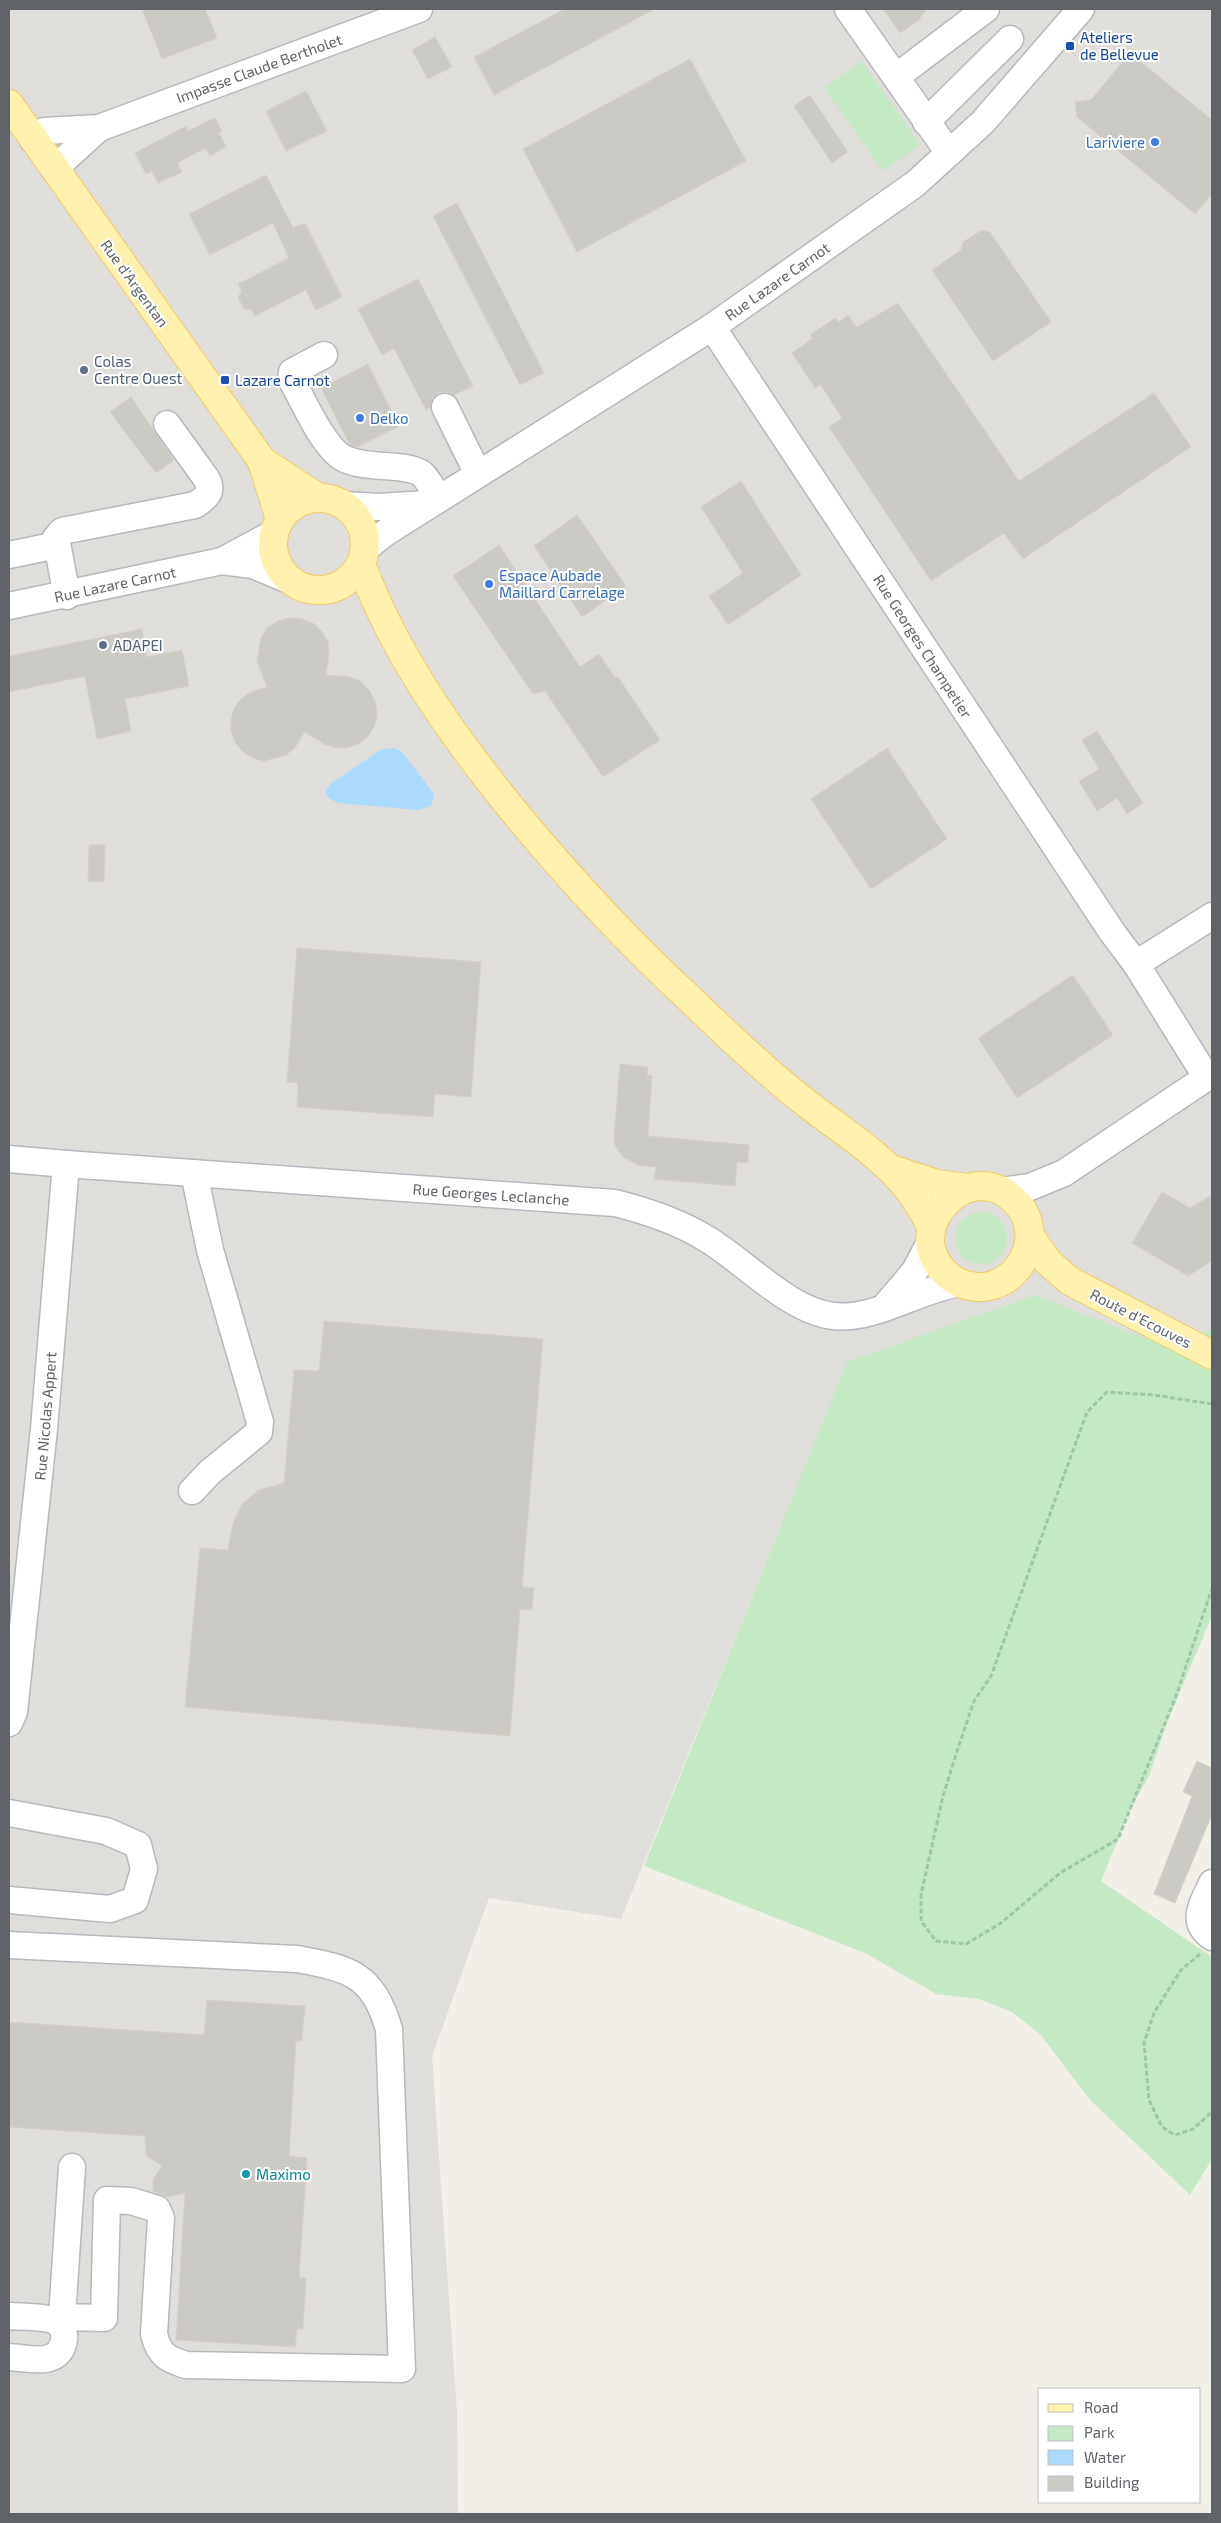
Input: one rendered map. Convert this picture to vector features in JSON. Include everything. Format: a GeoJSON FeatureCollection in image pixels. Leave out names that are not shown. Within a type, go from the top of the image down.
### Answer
{"type":"FeatureCollection","features":[{"type":"Feature","properties":{"kind":"main road","name":"Rue d'Argentan"},"geometry":{"type":"LineString","coordinates":[[9,104],[262,461],[317,497]]}},
{"type":"Feature","properties":{"kind":"main road","name":"Rue d'Argentan"},"geometry":{"type":"LineString","coordinates":[[262,461],[277,526]]}},
{"type":"Feature","properties":{"kind":"main road"},"geometry":{"type":"LineString","coordinates":[[363,556],[350,579],[335,588],[319,590],[304,588],[289,580],[278,567],[273,550],[277,526],[296,504],[317,497],[332,499],[354,512],[361,523],[363,556],[389,630],[440,715],[488,780],[563,871],[647,959],[772,1077],[891,1168],[914,1198],[930,1235],[933,1255],[940,1267],[949,1276],[961,1283],[974,1287],[989,1286],[1002,1282],[1014,1274],[1023,1263],[1029,1250],[1029,1229]]}},
{"type":"Feature","properties":{"kind":"main road"},"geometry":{"type":"LineString","coordinates":[[335,588],[350,595],[389,630]]}},
{"type":"Feature","properties":{"kind":"main road"},"geometry":{"type":"LineString","coordinates":[[891,1168],[937,1184],[967,1188]]}},
{"type":"Feature","properties":{"kind":"main road"},"geometry":{"type":"LineString","coordinates":[[930,1235],[935,1214],[943,1203],[954,1194],[967,1188],[978,1186],[1000,1191],[1012,1198],[1022,1209],[1029,1229],[1048,1262],[1070,1281]]}},
{"type":"Feature","properties":{"kind":"main road"},"geometry":{"type":"LineString","coordinates":[[1014,1274],[1041,1274],[1070,1281]]}},
{"type":"Feature","properties":{"kind":"main road","name":"Route d'Ecouves"},"geometry":{"type":"LineString","coordinates":[[1070,1281],[1212,1355]]}},
{"type":"Feature","properties":{"kind":"street","name":"Impasse Claude Bertholet"},"geometry":{"type":"LineString","coordinates":[[33,140],[44,131],[99,128],[418,9]]}},
{"type":"Feature","properties":{"kind":"street"},"geometry":{"type":"LineString","coordinates":[[848,9],[949,153]]}},
{"type":"Feature","properties":{"kind":"street"},"geometry":{"type":"LineString","coordinates":[[896,77],[987,9],[1030,68]]}},
{"type":"Feature","properties":{"kind":"street","name":"Rue Lazare Carnot"},"geometry":{"type":"LineString","coordinates":[[363,556],[435,502],[712,327],[915,184],[984,122],[1081,9]]}},
{"type":"Feature","properties":{"kind":"street"},"geometry":{"type":"LineString","coordinates":[[926,122],[1010,39]]}},
{"type":"Feature","properties":{"kind":"street","name":"Impasse Claude Bertholet"},"geometry":{"type":"LineString","coordinates":[[54,169],[99,128]]}},
{"type":"Feature","properties":{"kind":"street","name":"Rue Georges Champetier"},"geometry":{"type":"LineString","coordinates":[[712,327],[1084,892],[1136,964],[1210,1076],[1064,1173]]}},
{"type":"Feature","properties":{"kind":"street"},"geometry":{"type":"LineString","coordinates":[[324,356],[292,372],[291,379],[328,442],[342,458],[360,465],[406,469],[422,474],[435,502],[378,507],[344,505]]}},
{"type":"Feature","properties":{"kind":"street"},"geometry":{"type":"LineString","coordinates":[[445,407],[478,474]]}},
{"type":"Feature","properties":{"kind":"street"},"geometry":{"type":"LineString","coordinates":[[67,596],[56,538],[62,531],[195,505],[206,498],[210,486],[167,424]]}},
{"type":"Feature","properties":{"kind":"street","name":"Rue Lazare Carnot"},"geometry":{"type":"LineString","coordinates":[[9,606],[67,596],[222,561],[277,526]]}},
{"type":"Feature","properties":{"kind":"street"},"geometry":{"type":"LineString","coordinates":[[9,555],[57,545]]}},
{"type":"Feature","properties":{"kind":"street","name":"Rue Lazare Carnot"},"geometry":{"type":"LineString","coordinates":[[222,561],[253,565],[289,580]]}},
{"type":"Feature","properties":{"kind":"street"},"geometry":{"type":"LineString","coordinates":[[1136,964],[1209,924]]}},
{"type":"Feature","properties":{"kind":"street"},"geometry":{"type":"LineString","coordinates":[[9,1159],[66,1164]]}},
{"type":"Feature","properties":{"kind":"street","name":"Rue Georges Leclanche"},"geometry":{"type":"LineString","coordinates":[[66,1164],[615,1203],[657,1214],[706,1238],[777,1289],[817,1312],[846,1316],[874,1311],[930,1289],[961,1283]]}},
{"type":"Feature","properties":{"kind":"street","name":"Rue Nicolas Appert"},"geometry":{"type":"LineString","coordinates":[[9,1723],[14,1712],[44,1429],[66,1164]]}},
{"type":"Feature","properties":{"kind":"street"},"geometry":{"type":"LineString","coordinates":[[192,1491],[210,1472],[259,1432],[260,1422],[210,1250],[194,1173]]}},
{"type":"Feature","properties":{"kind":"street"},"geometry":{"type":"LineString","coordinates":[[1000,1191],[1030,1187],[1064,1173]]}},
{"type":"Feature","properties":{"kind":"street"},"geometry":{"type":"LineString","coordinates":[[1029,1229],[1040,1198],[1064,1173]]}},
{"type":"Feature","properties":{"kind":"street"},"geometry":{"type":"LineString","coordinates":[[884,1306],[915,1271],[930,1235]]}},
{"type":"Feature","properties":{"kind":"street"},"geometry":{"type":"LineString","coordinates":[[9,1813],[106,1831],[138,1845],[144,1869],[135,1900],[110,1909],[9,1900]]}},
{"type":"Feature","properties":{"kind":"street"},"geometry":{"type":"LineString","coordinates":[[1209,1943],[1202,1930],[1198,1916],[1212,1883]]}},
{"type":"Feature","properties":{"kind":"street"},"geometry":{"type":"LineString","coordinates":[[9,1945],[297,1959],[339,1967],[366,1982],[382,2005],[389,2029],[402,2369],[186,2365],[172,2360],[157,2349],[154,2334],[161,2218],[157,2209],[131,2201],[107,2200],[104,2318],[52,2320],[9,2316]]}},
{"type":"Feature","properties":{"kind":"street"},"geometry":{"type":"LineString","coordinates":[[9,2357],[43,2360],[53,2358],[60,2351],[64,2340],[60,2320],[72,2167]]}},
{"type":"Feature","properties":{"kind":"path"},"geometry":{"type":"LineString","coordinates":[[1212,1404],[1154,1394],[1107,1392],[1087,1412],[991,1676],[974,1701],[943,1796],[921,1895],[921,1921],[936,1941],[966,1944],[1002,1923],[1060,1873],[1118,1839],[1176,1696],[1212,1588]]}},
{"type":"Feature","properties":{"kind":"path"},"geometry":{"type":"LineString","coordinates":[[1209,1943],[1181,1970],[1154,2013],[1144,2044],[1149,2100],[1162,2127],[1175,2135],[1193,2129],[1212,2112]]}},
{"type":"Feature","properties":{"kind":"shaded area"},"geometry":{"type":"Polygon","coordinates":[[[9,9],[1212,9],[1212,1328],[1177,1351],[848,1362],[621,1919],[489,1898],[432,2056],[457,2412],[458,2514],[9,2514],[9,9]]]}},
{"type":"Feature","properties":{"kind":"green space"},"geometry":{"type":"Polygon","coordinates":[[[862,61],[920,145],[883,171],[824,88],[862,61]]]}},
{"type":"Feature","properties":{"kind":"green space"},"geometry":{"type":"Polygon","coordinates":[[[981,1212],[991,1214],[999,1220],[1005,1228],[1007,1238],[1005,1248],[999,1256],[991,1262],[981,1264],[971,1262],[963,1256],[957,1248],[955,1238],[957,1228],[963,1220],[971,1214],[981,1212]]]}},
{"type":"Feature","properties":{"kind":"green space"},"geometry":{"type":"Polygon","coordinates":[[[1035,1295],[1177,1351],[1212,1328],[1212,1616],[1167,1723],[1149,1776],[1131,1808],[1101,1881],[1212,1957],[1212,2159],[1190,2195],[1090,2100],[1040,2034],[1012,2012],[979,1999],[936,1994],[867,1954],[644,1866],[847,1362],[1035,1295]]]}},
{"type":"Feature","properties":{"kind":"water"},"geometry":{"type":"Polygon","coordinates":[[[395,748],[402,752],[434,794],[431,806],[419,810],[338,803],[329,798],[326,792],[330,784],[382,749],[395,748]]]}},
{"type":"Feature","properties":{"kind":"building"},"geometry":{"type":"Polygon","coordinates":[[[142,9],[205,9],[217,38],[162,59],[142,9]]]}},
{"type":"Feature","properties":{"kind":"building"},"geometry":{"type":"Polygon","coordinates":[[[565,9],[655,9],[494,95],[474,57],[565,9]]]}},
{"type":"Feature","properties":{"kind":"building"},"geometry":{"type":"Polygon","coordinates":[[[883,9],[927,9],[920,17],[921,19],[900,33],[883,9]]]}},
{"type":"Feature","properties":{"kind":"building"},"geometry":{"type":"Polygon","coordinates":[[[435,37],[452,67],[428,79],[412,50],[435,37]]]}},
{"type":"Feature","properties":{"kind":"building"},"geometry":{"type":"Polygon","coordinates":[[[1130,53],[1212,120],[1212,194],[1195,214],[1077,117],[1075,102],[1091,100],[1130,53]]]}},
{"type":"Feature","properties":{"kind":"building"},"geometry":{"type":"Polygon","coordinates":[[[690,59],[746,161],[577,252],[523,149],[690,59]]]}},
{"type":"Feature","properties":{"kind":"building"},"geometry":{"type":"Polygon","coordinates":[[[306,91],[327,131],[286,151],[266,111],[306,91]]]}},
{"type":"Feature","properties":{"kind":"building"},"geometry":{"type":"Polygon","coordinates":[[[810,95],[848,152],[832,163],[794,106],[810,95]]]}},
{"type":"Feature","properties":{"kind":"building"},"geometry":{"type":"Polygon","coordinates":[[[215,118],[222,132],[219,133],[226,147],[210,156],[206,148],[177,163],[182,172],[158,183],[152,171],[146,174],[135,153],[186,126],[188,131],[215,118]]]}},
{"type":"Feature","properties":{"kind":"building"},"geometry":{"type":"Polygon","coordinates":[[[266,175],[293,228],[305,223],[342,297],[316,310],[306,290],[255,316],[251,310],[244,309],[238,297],[242,291],[238,284],[289,258],[273,223],[210,255],[189,214],[266,175]]]}},
{"type":"Feature","properties":{"kind":"building"},"geometry":{"type":"Polygon","coordinates":[[[457,203],[544,373],[520,385],[433,216],[457,203]]]}},
{"type":"Feature","properties":{"kind":"building"},"geometry":{"type":"Polygon","coordinates":[[[982,230],[990,232],[1051,322],[993,361],[932,270],[961,250],[963,242],[982,230]]]}},
{"type":"Feature","properties":{"kind":"building"},"geometry":{"type":"Polygon","coordinates":[[[418,279],[473,386],[454,395],[446,392],[438,394],[432,399],[430,407],[426,410],[394,348],[382,355],[358,309],[418,279]]]}},
{"type":"Feature","properties":{"kind":"building"},"geometry":{"type":"Polygon","coordinates":[[[898,303],[1019,481],[1154,393],[1191,447],[1023,559],[1004,533],[931,581],[829,427],[842,418],[821,385],[815,388],[792,353],[813,338],[810,335],[835,318],[839,322],[848,315],[857,327],[898,303]]]}},
{"type":"Feature","properties":{"kind":"building"},"geometry":{"type":"Polygon","coordinates":[[[368,364],[399,426],[357,447],[350,445],[321,388],[368,364]]]}},
{"type":"Feature","properties":{"kind":"building"},"geometry":{"type":"Polygon","coordinates":[[[131,397],[174,460],[156,473],[110,412],[131,397]]]}},
{"type":"Feature","properties":{"kind":"building"},"geometry":{"type":"Polygon","coordinates":[[[741,481],[801,575],[728,625],[709,596],[743,573],[701,507],[741,481]]]}},
{"type":"Feature","properties":{"kind":"building"},"geometry":{"type":"Polygon","coordinates":[[[577,515],[626,586],[582,617],[534,546],[577,515]]]}},
{"type":"Feature","properties":{"kind":"building"},"geometry":{"type":"Polygon","coordinates":[[[499,545],[580,667],[599,654],[615,677],[618,677],[660,740],[603,777],[545,691],[533,694],[453,576],[499,545]]]}},
{"type":"Feature","properties":{"kind":"building"},"geometry":{"type":"Polygon","coordinates":[[[289,618],[313,623],[322,632],[328,642],[329,654],[326,675],[349,677],[360,681],[369,690],[375,701],[377,713],[375,725],[369,735],[360,743],[349,747],[337,748],[326,745],[304,732],[295,748],[286,755],[264,761],[252,758],[242,751],[235,742],[231,731],[231,720],[234,708],[241,699],[251,692],[267,687],[257,661],[261,638],[267,628],[278,621],[289,618]]]}},
{"type":"Feature","properties":{"kind":"building"},"geometry":{"type":"Polygon","coordinates":[[[142,629],[147,657],[182,650],[189,686],[125,699],[131,731],[97,739],[85,676],[9,692],[9,656],[142,629]]]}},
{"type":"Feature","properties":{"kind":"building"},"geometry":{"type":"Polygon","coordinates":[[[1097,731],[1143,803],[1127,814],[1117,798],[1097,811],[1079,781],[1099,769],[1082,740],[1097,731]]]}},
{"type":"Feature","properties":{"kind":"building"},"geometry":{"type":"Polygon","coordinates":[[[887,748],[947,839],[871,889],[811,799],[887,748]]]}},
{"type":"Feature","properties":{"kind":"building"},"geometry":{"type":"Polygon","coordinates":[[[89,845],[105,845],[104,882],[88,881],[89,845]]]}},
{"type":"Feature","properties":{"kind":"building"},"geometry":{"type":"Polygon","coordinates":[[[297,948],[481,962],[471,1097],[435,1094],[433,1117],[297,1107],[298,1083],[287,1082],[297,948]]]}},
{"type":"Feature","properties":{"kind":"building"},"geometry":{"type":"Polygon","coordinates":[[[1073,975],[1113,1035],[1017,1098],[978,1038],[1073,975]]]}},
{"type":"Feature","properties":{"kind":"building"},"geometry":{"type":"Polygon","coordinates":[[[620,1064],[648,1067],[647,1075],[652,1076],[648,1136],[749,1145],[748,1163],[737,1162],[735,1186],[654,1179],[656,1167],[638,1165],[622,1156],[615,1145],[614,1136],[620,1064]]]}},
{"type":"Feature","properties":{"kind":"building"},"geometry":{"type":"Polygon","coordinates":[[[1162,1192],[1190,1208],[1212,1195],[1212,1261],[1188,1276],[1132,1243],[1162,1192]]]}},
{"type":"Feature","properties":{"kind":"building"},"geometry":{"type":"Polygon","coordinates":[[[324,1321],[543,1339],[522,1587],[534,1588],[532,1610],[520,1609],[510,1736],[185,1707],[200,1548],[228,1550],[233,1523],[243,1503],[259,1490],[284,1483],[294,1370],[319,1371],[324,1321]]]}},
{"type":"Feature","properties":{"kind":"building"},"geometry":{"type":"Polygon","coordinates":[[[1197,1761],[1212,1768],[1212,1814],[1175,1903],[1154,1894],[1192,1796],[1183,1792],[1197,1761]]]}},
{"type":"Feature","properties":{"kind":"building","name":"Maximo"},"geometry":{"type":"Polygon","coordinates":[[[207,2000],[305,2006],[302,2041],[296,2041],[289,2156],[307,2158],[299,2277],[306,2278],[303,2329],[297,2329],[295,2347],[176,2340],[185,2193],[166,2197],[153,2191],[153,2179],[162,2166],[146,2155],[145,2136],[9,2127],[9,2022],[204,2035],[207,2000]]]}},
{"type":"Feature","properties":{"kind":"place","name":"Ateliers de Bellevue"},"geometry":{"type":"Point","coordinates":[1070,46]}},
{"type":"Feature","properties":{"kind":"place","name":"Lariviere"},"geometry":{"type":"Point","coordinates":[1155,142]}},
{"type":"Feature","properties":{"kind":"place","name":"Colas Centre Ouest"},"geometry":{"type":"Point","coordinates":[84,370]}},
{"type":"Feature","properties":{"kind":"place","name":"Lazare Carnot"},"geometry":{"type":"Point","coordinates":[225,380]}},
{"type":"Feature","properties":{"kind":"place","name":"Delko"},"geometry":{"type":"Point","coordinates":[360,418]}},
{"type":"Feature","properties":{"kind":"place","name":"Espace Aubade Maillard Carrelage"},"geometry":{"type":"Point","coordinates":[489,584]}},
{"type":"Feature","properties":{"kind":"place","name":"ADAPEI"},"geometry":{"type":"Point","coordinates":[103,645]}},
{"type":"Feature","properties":{"kind":"place","name":"Maximo"},"geometry":{"type":"Point","coordinates":[246,2174]}}]}
